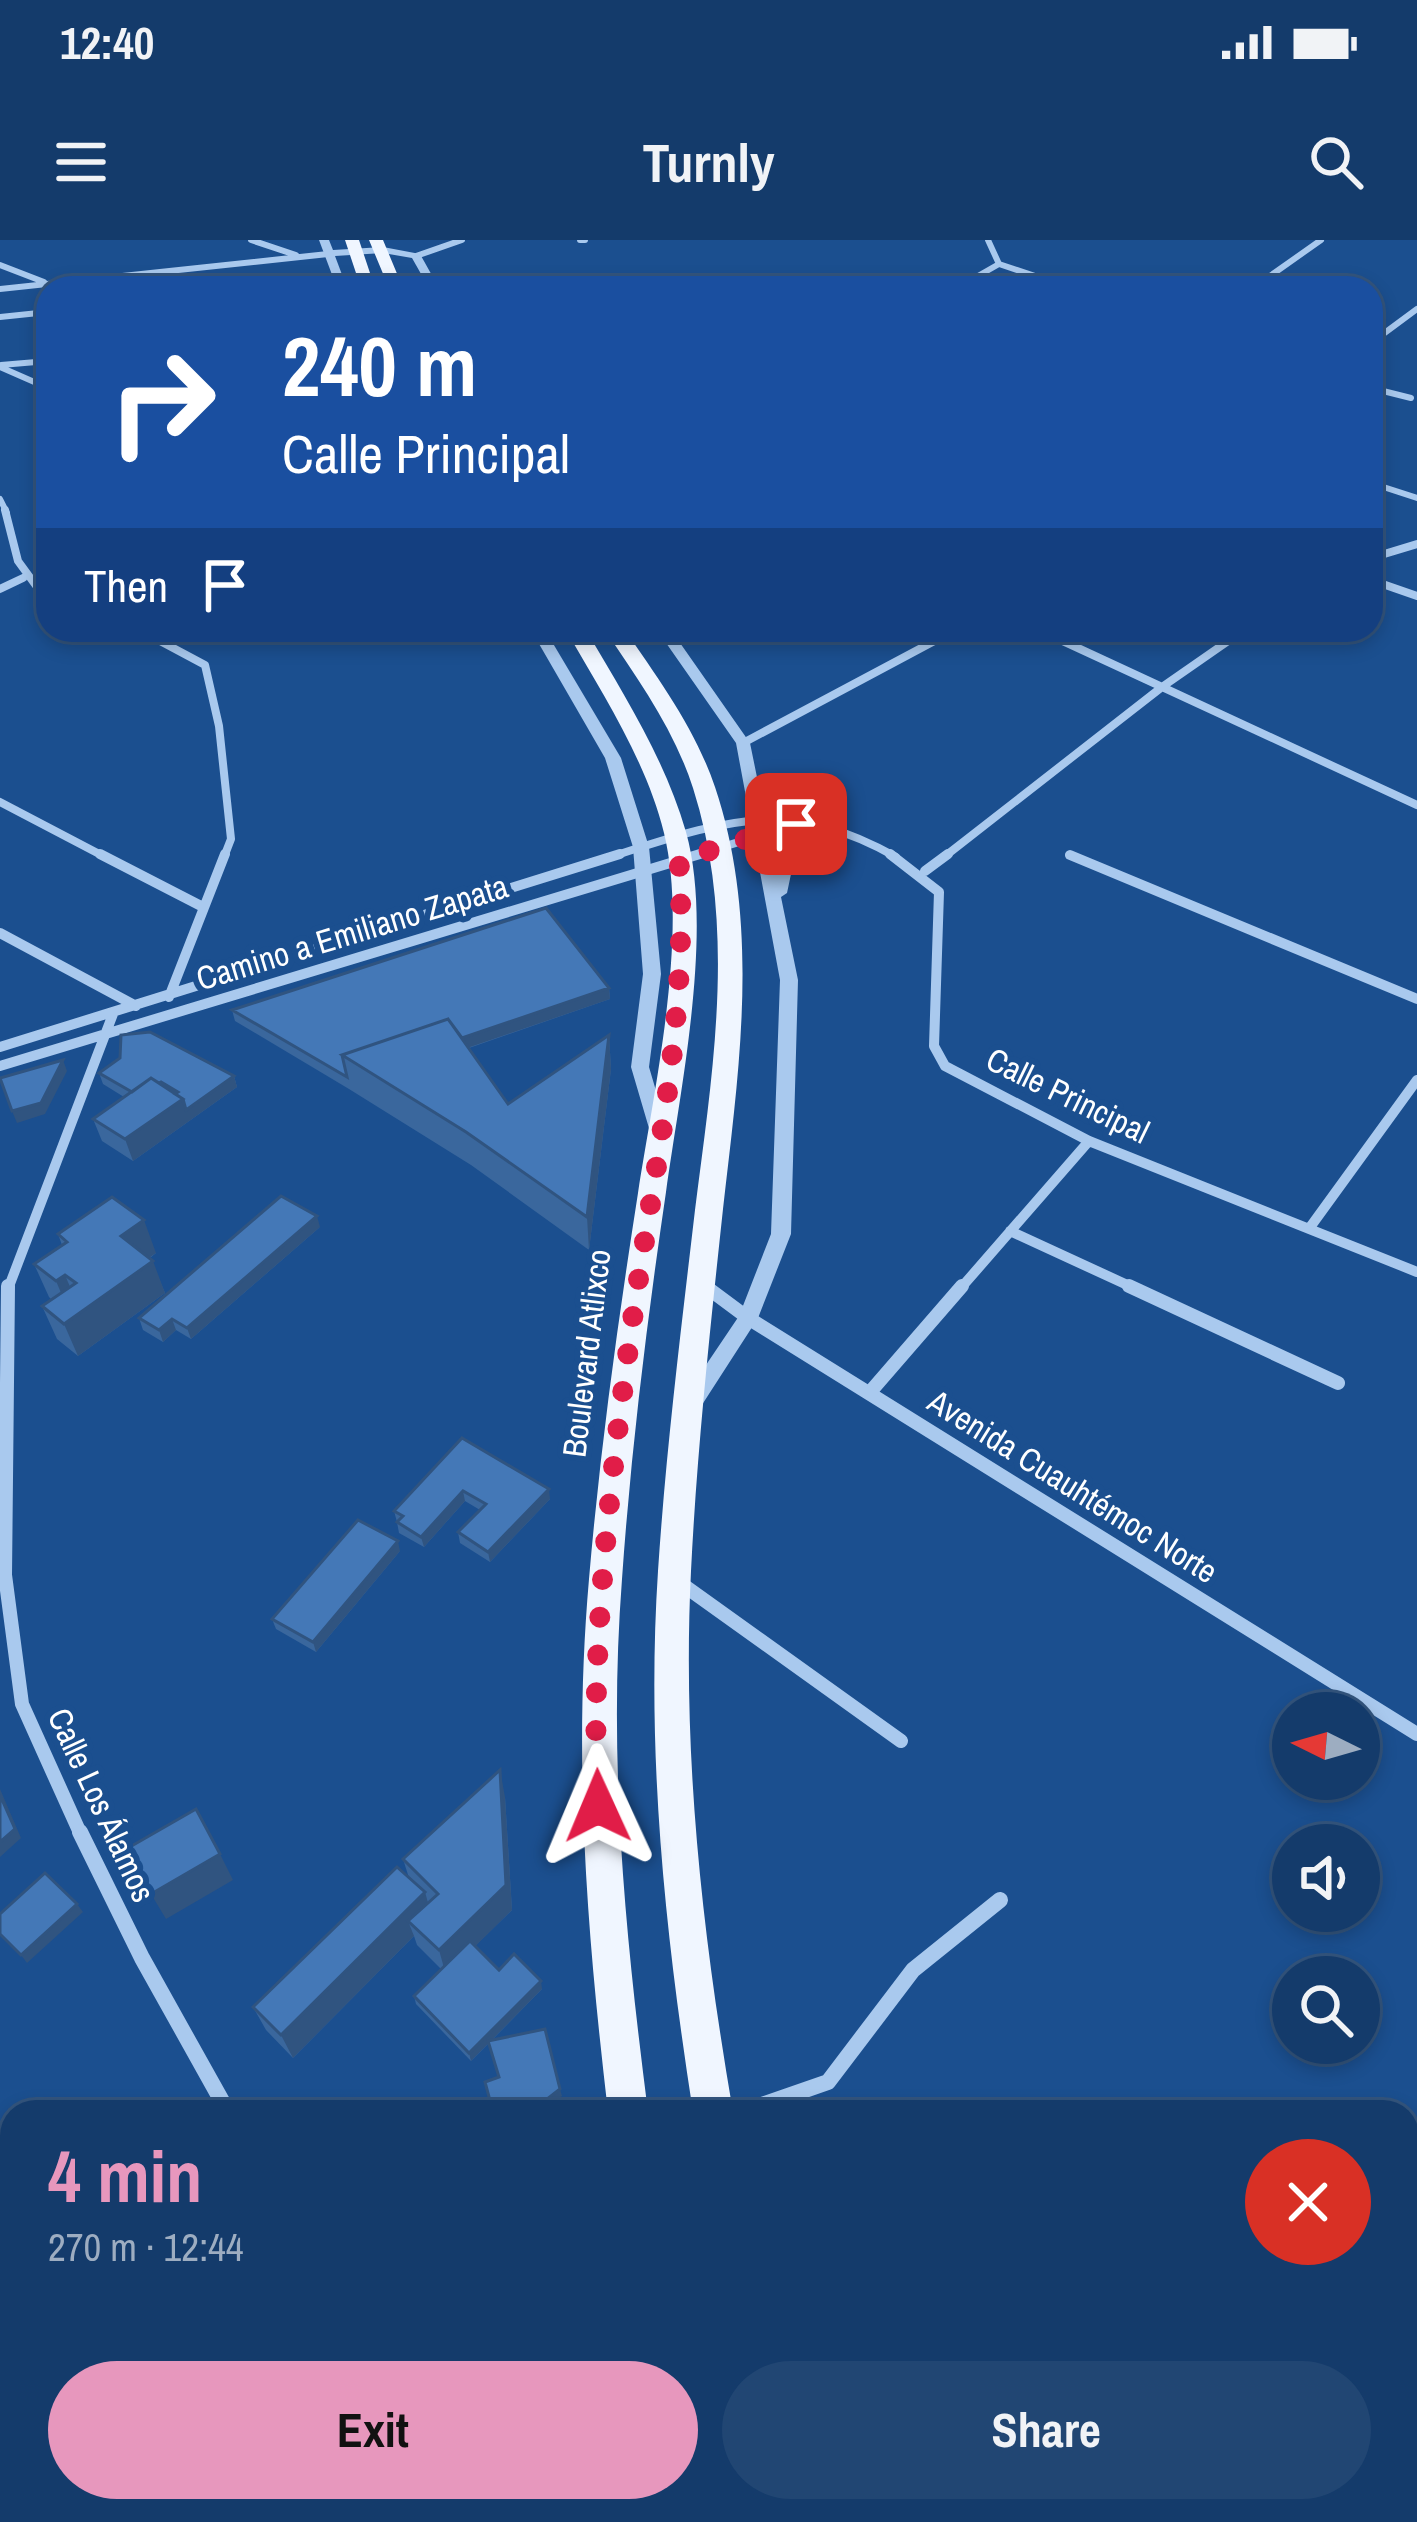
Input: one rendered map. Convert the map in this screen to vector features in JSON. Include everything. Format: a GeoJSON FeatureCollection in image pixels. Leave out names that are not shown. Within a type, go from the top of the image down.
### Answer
{"type":"FeatureCollection","features":[{"type":"Feature","properties":{"kind":"main road"},"geometry":{"type":"LineString","coordinates":[[377,244],[391,276]]}},
{"type":"Feature","properties":{"kind":"main road"},"geometry":{"type":"LineString","coordinates":[[354,245],[364,276]]}},
{"type":"Feature","properties":{"kind":"main road","name":"Boulevard Atlixco"},"geometry":{"type":"LineString","coordinates":[[584,642],[647,754],[677,848],[683,924],[680,1002],[632,1326],[607,1558],[596,1766],[605,1926],[627,2100]]}},
{"type":"Feature","properties":{"kind":"main road"},"geometry":{"type":"LineString","coordinates":[[622,642],[691,752],[718,837],[732,922],[731,1008],[673,1578],[671,1760],[681,1916],[711,2100]]}},
{"type":"Feature","properties":{"kind":"street"},"geometry":{"type":"LineString","coordinates":[[251,240],[303,258]]}},
{"type":"Feature","properties":{"kind":"street"},"geometry":{"type":"LineString","coordinates":[[324,240],[337,276]]}},
{"type":"Feature","properties":{"kind":"street"},"geometry":{"type":"LineString","coordinates":[[132,276],[303,258],[354,245],[377,244],[416,256],[462,240]]}},
{"type":"Feature","properties":{"kind":"street"},"geometry":{"type":"LineString","coordinates":[[988,240],[999,264],[1035,276]]}},
{"type":"Feature","properties":{"kind":"street"},"geometry":{"type":"LineString","coordinates":[[1270,276],[1321,240]]}},
{"type":"Feature","properties":{"kind":"street"},"geometry":{"type":"LineString","coordinates":[[416,256],[427,276]]}},
{"type":"Feature","properties":{"kind":"street"},"geometry":{"type":"LineString","coordinates":[[978,276],[999,264]]}},
{"type":"Feature","properties":{"kind":"street"},"geometry":{"type":"LineString","coordinates":[[0,265],[36,279]]}},
{"type":"Feature","properties":{"kind":"street"},"geometry":{"type":"LineString","coordinates":[[0,289],[36,285]]}},
{"type":"Feature","properties":{"kind":"street"},"geometry":{"type":"LineString","coordinates":[[1383,334],[1417,309]]}},
{"type":"Feature","properties":{"kind":"street"},"geometry":{"type":"LineString","coordinates":[[0,317],[36,313]]}},
{"type":"Feature","properties":{"kind":"street"},"geometry":{"type":"LineString","coordinates":[[0,366],[36,362]]}},
{"type":"Feature","properties":{"kind":"street"},"geometry":{"type":"LineString","coordinates":[[0,366],[36,382]]}},
{"type":"Feature","properties":{"kind":"street"},"geometry":{"type":"LineString","coordinates":[[1383,391],[1411,398]]}},
{"type":"Feature","properties":{"kind":"street"},"geometry":{"type":"LineString","coordinates":[[1383,487],[1417,498]]}},
{"type":"Feature","properties":{"kind":"street"},"geometry":{"type":"LineString","coordinates":[[0,500],[22,578],[36,591]]}},
{"type":"Feature","properties":{"kind":"street"},"geometry":{"type":"LineString","coordinates":[[1383,554],[1417,544]]}},
{"type":"Feature","properties":{"kind":"street"},"geometry":{"type":"LineString","coordinates":[[0,589],[22,578]]}},
{"type":"Feature","properties":{"kind":"street"},"geometry":{"type":"LineString","coordinates":[[1383,584],[1417,596]]}},
{"type":"Feature","properties":{"kind":"street"},"geometry":{"type":"LineString","coordinates":[[162,642],[205,665],[218,726],[231,839],[169,997]]}},
{"type":"Feature","properties":{"kind":"street"},"geometry":{"type":"LineString","coordinates":[[545,642],[613,758],[641,847],[652,974],[640,1067],[662,1140]]}},
{"type":"Feature","properties":{"kind":"street"},"geometry":{"type":"LineString","coordinates":[[672,642],[743,743],[789,980],[782,1234],[748,1318],[689,1406]]}},
{"type":"Feature","properties":{"kind":"street"},"geometry":{"type":"LineString","coordinates":[[743,743],[932,642]]}},
{"type":"Feature","properties":{"kind":"street"},"geometry":{"type":"LineString","coordinates":[[1065,642],[1417,806]]}},
{"type":"Feature","properties":{"kind":"street"},"geometry":{"type":"LineString","coordinates":[[718,837],[762,827],[816,826],[843,833],[925,871],[1227,642]]}},
{"type":"Feature","properties":{"kind":"street"},"geometry":{"type":"LineString","coordinates":[[0,802],[203,908]]}},
{"type":"Feature","properties":{"kind":"street"},"geometry":{"type":"LineString","coordinates":[[718,837],[796,824]]}},
{"type":"Feature","properties":{"kind":"street"},"geometry":{"type":"LineString","coordinates":[[776,906],[785,859],[816,826]]}},
{"type":"Feature","properties":{"kind":"street","name":"Camino a Emiliano Zapata"},"geometry":{"type":"LineString","coordinates":[[0,1047],[641,847],[677,848],[718,837]]}},
{"type":"Feature","properties":{"kind":"street","name":"Camino a Emiliano Zapata"},"geometry":{"type":"LineString","coordinates":[[0,1066],[646,869],[677,848],[718,837]]}},
{"type":"Feature","properties":{"kind":"street"},"geometry":{"type":"LineString","coordinates":[[1070,855],[1417,999]]}},
{"type":"Feature","properties":{"kind":"street","name":"Calle Principal"},"geometry":{"type":"LineString","coordinates":[[925,871],[939,892],[934,1046],[945,1066],[1089,1142],[1311,1226],[1417,1272]]}},
{"type":"Feature","properties":{"kind":"street"},"geometry":{"type":"LineString","coordinates":[[0,933],[136,1006]]}},
{"type":"Feature","properties":{"kind":"street","name":"Calle Los Álamos"},"geometry":{"type":"LineString","coordinates":[[113,1014],[8,1285],[5,1575],[22,1704],[52,1776],[142,1958],[222,2100]]}},
{"type":"Feature","properties":{"kind":"street"},"geometry":{"type":"LineString","coordinates":[[1311,1226],[1411,1098],[1417,1080]]}},
{"type":"Feature","properties":{"kind":"street"},"geometry":{"type":"LineString","coordinates":[[871,1391],[1089,1142]]}},
{"type":"Feature","properties":{"kind":"street"},"geometry":{"type":"LineString","coordinates":[[1010,1231],[1338,1383]]}},
{"type":"Feature","properties":{"kind":"street","name":"Avenida Cuauhtémoc Norte"},"geometry":{"type":"LineString","coordinates":[[701,1283],[748,1318],[1417,1733]]}},
{"type":"Feature","properties":{"kind":"street"},"geometry":{"type":"LineString","coordinates":[[673,1578],[901,1741]]}},
{"type":"Feature","properties":{"kind":"street"},"geometry":{"type":"LineString","coordinates":[[776,2100],[827,2082],[913,1970],[1000,1900]]}},
{"type":"Feature","properties":{"kind":"building"},"geometry":{"type":"Polygon","coordinates":[[[546,908],[609,988],[462,1038],[448,1019],[342,1055],[347,1077],[232,1010],[546,908]]]}},
{"type":"Feature","properties":{"kind":"building"},"geometry":{"type":"Polygon","coordinates":[[[448,1019],[508,1104],[609,1035],[587,1217],[466,1132],[342,1055],[448,1019]]]}},
{"type":"Feature","properties":{"kind":"building"},"geometry":{"type":"Polygon","coordinates":[[[150,1032],[234,1076],[186,1110],[178,1092],[161,1082],[151,1078],[132,1092],[99,1073],[120,1058],[121,1035],[150,1032]]]}},
{"type":"Feature","properties":{"kind":"building"},"geometry":{"type":"Polygon","coordinates":[[[63,1060],[41,1103],[12,1111],[0,1078],[63,1060]]]}},
{"type":"Feature","properties":{"kind":"building"},"geometry":{"type":"Polygon","coordinates":[[[151,1078],[183,1099],[125,1139],[93,1119],[151,1078]]]}},
{"type":"Feature","properties":{"kind":"building"},"geometry":{"type":"Polygon","coordinates":[[[281,1196],[317,1216],[187,1328],[172,1319],[159,1330],[139,1318],[281,1196]]]}},
{"type":"Feature","properties":{"kind":"building"},"geometry":{"type":"Polygon","coordinates":[[[112,1197],[144,1220],[121,1236],[153,1261],[64,1324],[42,1306],[76,1283],[65,1275],[56,1281],[34,1264],[67,1242],[58,1234],[112,1197]]]}},
{"type":"Feature","properties":{"kind":"building"},"geometry":{"type":"Polygon","coordinates":[[[462,1438],[549,1489],[488,1552],[458,1532],[486,1504],[463,1491],[421,1537],[397,1522],[403,1516],[394,1511],[462,1438]]]}},
{"type":"Feature","properties":{"kind":"building"},"geometry":{"type":"Polygon","coordinates":[[[358,1520],[398,1541],[313,1642],[272,1619],[358,1520]]]}},
{"type":"Feature","properties":{"kind":"building"},"geometry":{"type":"Polygon","coordinates":[[[500,1770],[506,1885],[439,1950],[408,1921],[438,1894],[403,1859],[500,1770]]]}},
{"type":"Feature","properties":{"kind":"building"},"geometry":{"type":"Polygon","coordinates":[[[0,1795],[15,1829],[0,1842],[0,1795]]]}},
{"type":"Feature","properties":{"kind":"building"},"geometry":{"type":"Polygon","coordinates":[[[196,1809],[220,1854],[151,1894],[128,1848],[196,1809]]]}},
{"type":"Feature","properties":{"kind":"building"},"geometry":{"type":"Polygon","coordinates":[[[397,1867],[425,1892],[281,2035],[253,2007],[397,1867]]]}},
{"type":"Feature","properties":{"kind":"building"},"geometry":{"type":"Polygon","coordinates":[[[45,1873],[77,1904],[21,1955],[0,1934],[0,1914],[45,1873]]]}},
{"type":"Feature","properties":{"kind":"building"},"geometry":{"type":"Polygon","coordinates":[[[470,1941],[499,1970],[514,1954],[541,1981],[469,2053],[414,1996],[470,1941]]]}},
{"type":"Feature","properties":{"kind":"building"},"geometry":{"type":"Polygon","coordinates":[[[545,2029],[560,2089],[546,2100],[490,2100],[485,2082],[499,2077],[488,2041],[545,2029]]]}},
{"type":"Feature","properties":{"kind":"route"},"geometry":{"type":"LineString","coordinates":[[598,1806],[604,1581],[632,1326],[680,1002],[679,860],[796,824]]}}]}
